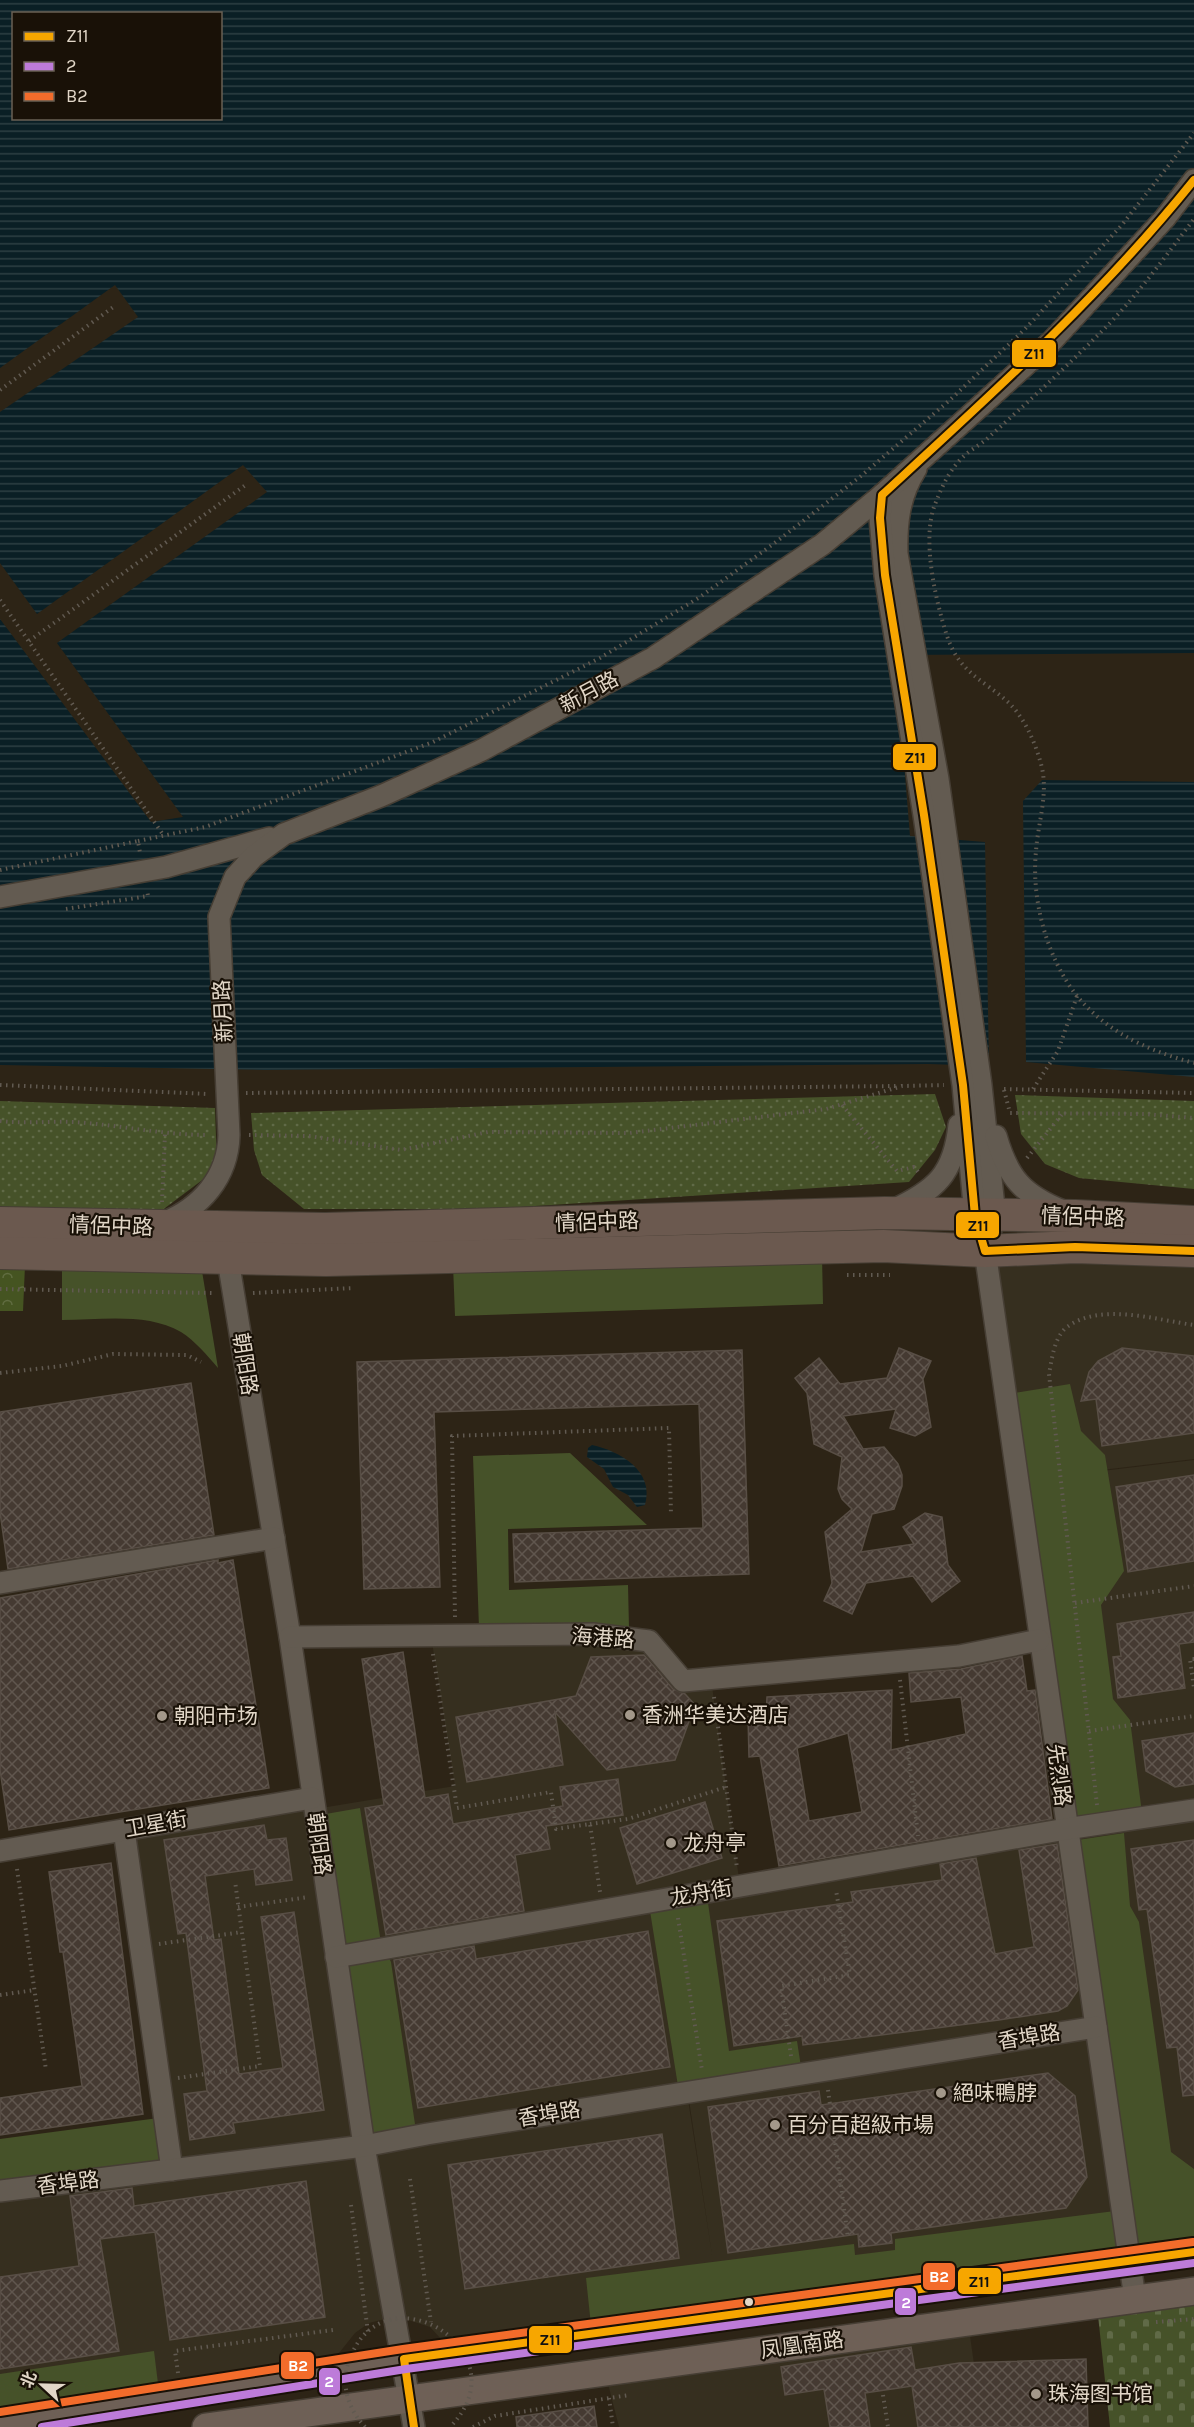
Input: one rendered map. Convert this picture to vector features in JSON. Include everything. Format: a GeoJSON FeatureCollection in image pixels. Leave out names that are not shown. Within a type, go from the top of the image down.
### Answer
{"type":"FeatureCollection","features":[{"type":"Feature","properties":{"kind":"highway","name":"情侶中路"},"geometry":{"type":"LineString","coordinates":[[0,1223],[325,1229],[885,1213],[1075,1216],[1194,1222]]}},
{"type":"Feature","properties":{"kind":"highway","name":"情侶中路"},"geometry":{"type":"LineString","coordinates":[[0,1253],[228,1260],[326,1260],[883,1246],[985,1251],[1076,1247],[1194,1251]]}},
{"type":"Feature","properties":{"kind":"main road","name":"凤凰南路"},"geometry":{"type":"LineString","coordinates":[[0,2423],[404,2359],[1194,2252]]}},
{"type":"Feature","properties":{"kind":"main road","name":"凤凰南路"},"geometry":{"type":"LineString","coordinates":[[206,2427],[1194,2291]]}},
{"type":"Feature","properties":{"kind":"street","name":"新月路"},"geometry":{"type":"LineString","coordinates":[[148,1227],[179,1216],[206,1195],[222,1170],[229,1135],[219,917],[235,877],[254,856],[284,834],[381,796],[480,751],[653,658],[822,544],[882,495],[1051,342],[1165,218],[1194,180]]}},
{"type":"Feature","properties":{"kind":"street"},"geometry":{"type":"LineString","coordinates":[[922,458],[906,484],[900,507],[896,526],[897,554],[938,779],[972,1085],[985,1216],[985,1251]]}},
{"type":"Feature","properties":{"kind":"street"},"geometry":{"type":"LineString","coordinates":[[882,495],[880,518],[885,575],[924,815],[972,1085],[1002,1158],[1020,1187],[1042,1202],[1075,1216]]}},
{"type":"Feature","properties":{"kind":"street"},"geometry":{"type":"LineString","coordinates":[[0,897],[166,867],[284,834]]}},
{"type":"Feature","properties":{"kind":"street"},"geometry":{"type":"LineString","coordinates":[[885,1213],[922,1197],[948,1170],[957,1147],[972,1085]]}},
{"type":"Feature","properties":{"kind":"street","name":"先烈路"},"geometry":{"type":"LineString","coordinates":[[985,1251],[1135,2299]]}},
{"type":"Feature","properties":{"kind":"street","name":"朝阳路"},"geometry":{"type":"LineString","coordinates":[[228,1260],[290,1637],[364,2146],[404,2359],[414,2427]]}},
{"type":"Feature","properties":{"kind":"street"},"geometry":{"type":"LineString","coordinates":[[0,1583],[274,1538]]}},
{"type":"Feature","properties":{"kind":"street","name":"海港路"},"geometry":{"type":"LineString","coordinates":[[290,1637],[593,1634],[649,1641],[683,1681],[959,1656],[1039,1640]]}},
{"type":"Feature","properties":{"kind":"street","name":"卫星街"},"geometry":{"type":"LineString","coordinates":[[7,1850],[312,1798]]}},
{"type":"Feature","properties":{"kind":"street","name":"龙舟街"},"geometry":{"type":"LineString","coordinates":[[336,1957],[1066,1829],[1194,1810]]}},
{"type":"Feature","properties":{"kind":"street"},"geometry":{"type":"LineString","coordinates":[[124,1830],[172,2170]]}},
{"type":"Feature","properties":{"kind":"street","name":"香埠路"},"geometry":{"type":"LineString","coordinates":[[0,2191],[364,2146],[1096,2027]]}},
{"type":"Feature","properties":{"kind":"path"},"geometry":{"type":"LineString","coordinates":[[138,841],[216,824],[433,742],[600,658],[700,597],[776,543],[861,476],[951,399],[1024,330],[1122,226],[1194,133]]}},
{"type":"Feature","properties":{"kind":"path"},"geometry":{"type":"LineString","coordinates":[[1194,219],[1101,333],[988,438],[960,459],[945,481],[933,511],[929,552],[948,637],[962,665],[982,685],[1009,703],[1029,730],[1042,765],[1045,789],[1035,853],[1036,892],[1045,932],[1062,977],[1090,1011],[1124,1037],[1158,1053],[1194,1063]]}},
{"type":"Feature","properties":{"kind":"path"},"geometry":{"type":"LineString","coordinates":[[0,390],[116,305]]}},
{"type":"Feature","properties":{"kind":"path"},"geometry":{"type":"LineString","coordinates":[[29,641],[247,484]]}},
{"type":"Feature","properties":{"kind":"path"},"geometry":{"type":"LineString","coordinates":[[0,600],[164,836]]}},
{"type":"Feature","properties":{"kind":"path"},"geometry":{"type":"LineString","coordinates":[[1033,1089],[1058,1051],[1077,996]]}},
{"type":"Feature","properties":{"kind":"path"},"geometry":{"type":"LineString","coordinates":[[0,1085],[183,1094],[227,1091],[972,1085],[1004,1089],[1194,1093]]}},
{"type":"Feature","properties":{"kind":"path"},"geometry":{"type":"LineString","coordinates":[[0,1121],[21,1124],[74,1122],[178,1135],[309,1136],[401,1150],[488,1132],[629,1133],[803,1112],[857,1101],[902,1086]]}},
{"type":"Feature","properties":{"kind":"path"},"geometry":{"type":"LineString","coordinates":[[1004,1089],[1010,1113],[1145,1114],[1194,1118]]}},
{"type":"Feature","properties":{"kind":"path"},"geometry":{"type":"LineString","coordinates":[[1012,1176],[1063,1113]]}},
{"type":"Feature","properties":{"kind":"path"},"geometry":{"type":"LineString","coordinates":[[1100,1824],[1049,1374],[1055,1344],[1066,1328],[1087,1318],[1110,1314],[1194,1325]]}},
{"type":"Feature","properties":{"kind":"path"},"geometry":{"type":"LineString","coordinates":[[0,1372],[62,1366],[113,1354],[187,1355],[201,1362]]}},
{"type":"Feature","properties":{"kind":"path"},"geometry":{"type":"LineString","coordinates":[[456,1636],[452,1436],[669,1428],[671,1515]]}},
{"type":"Feature","properties":{"kind":"path"},"geometry":{"type":"LineString","coordinates":[[1075,1603],[1194,1586]]}},
{"type":"Feature","properties":{"kind":"path"},"geometry":{"type":"LineString","coordinates":[[430,1636],[457,1808],[550,1792],[556,1829],[628,1819],[726,1787]]}},
{"type":"Feature","properties":{"kind":"path"},"geometry":{"type":"LineString","coordinates":[[1194,1659],[1190,1659],[1194,1688]]}},
{"type":"Feature","properties":{"kind":"path"},"geometry":{"type":"LineString","coordinates":[[898,1661],[920,1855]]}},
{"type":"Feature","properties":{"kind":"path"},"geometry":{"type":"LineString","coordinates":[[712,1678],[740,1886]]}},
{"type":"Feature","properties":{"kind":"path"},"geometry":{"type":"LineString","coordinates":[[1089,1731],[1194,1716]]}},
{"type":"Feature","properties":{"kind":"path"},"geometry":{"type":"LineString","coordinates":[[590,1824],[603,1911]]}},
{"type":"Feature","properties":{"kind":"path"},"geometry":{"type":"LineString","coordinates":[[7,1850],[35,1990],[46,2070]]}},
{"type":"Feature","properties":{"kind":"path"},"geometry":{"type":"LineString","coordinates":[[794,2075],[781,1986],[850,1975],[833,1870]]}},
{"type":"Feature","properties":{"kind":"path"},"geometry":{"type":"LineString","coordinates":[[159,2081],[260,2066],[235,1881]]}},
{"type":"Feature","properties":{"kind":"path"},"geometry":{"type":"LineString","coordinates":[[238,1907],[327,1894]]}},
{"type":"Feature","properties":{"kind":"path"},"geometry":{"type":"LineString","coordinates":[[675,1898],[705,2089]]}},
{"type":"Feature","properties":{"kind":"path"},"geometry":{"type":"LineString","coordinates":[[141,1946],[242,1932]]}},
{"type":"Feature","properties":{"kind":"path"},"geometry":{"type":"LineString","coordinates":[[0,1995],[35,1990]]}},
{"type":"Feature","properties":{"kind":"path"},"geometry":{"type":"LineString","coordinates":[[825,2070],[848,2238]]}},
{"type":"Feature","properties":{"kind":"path"},"geometry":{"type":"LineString","coordinates":[[410,2179],[431,2322]]}},
{"type":"Feature","properties":{"kind":"path"},"geometry":{"type":"LineString","coordinates":[[350,2198],[368,2332]]}},
{"type":"Feature","properties":{"kind":"path"},"geometry":{"type":"LineString","coordinates":[[365,2427],[352,2410],[346,2391],[346,2372],[351,2353],[368,2332],[382,2324],[398,2318],[415,2318],[431,2322],[452,2336],[463,2352],[470,2370],[470,2390],[464,2408],[450,2427]]}},
{"type":"Feature","properties":{"kind":"path"},"geometry":{"type":"LineString","coordinates":[[181,2395],[175,2351],[333,2331]]}},
{"type":"Feature","properties":{"kind":"path"},"geometry":{"type":"LineString","coordinates":[[605,2372],[613,2427]]}},
{"type":"Feature","properties":{"kind":"path"},"geometry":{"type":"LineString","coordinates":[[883,2395],[888,2427]]}},
{"type":"Feature","properties":{"kind":"shaded area"},"geometry":{"type":"Polygon","coordinates":[[[986,1252],[1194,1255],[1194,1459],[1018,1480],[986,1252]]]}},
{"type":"Feature","properties":{"kind":"shaded area"},"geometry":{"type":"Polygon","coordinates":[[[1194,1460],[1194,1809],[1067,1828],[1018,1481],[1194,1460]]]}},
{"type":"Feature","properties":{"kind":"shaded area"},"geometry":{"type":"Polygon","coordinates":[[[431,1636],[648,1642],[683,1681],[711,1679],[740,1886],[337,1956],[315,1809],[455,1786],[431,1636]]]}},
{"type":"Feature","properties":{"kind":"shaded area"},"geometry":{"type":"Polygon","coordinates":[[[312,1799],[362,2145],[179,2167],[133,1830],[312,1799]]]}},
{"type":"Feature","properties":{"kind":"shaded area"},"geometry":{"type":"Polygon","coordinates":[[[1194,1811],[1194,2251],[452,2351],[430,2327],[402,2318],[365,2147],[687,2093],[712,2255],[688,2093],[1096,2028],[1067,1830],[1194,1811]]]}},
{"type":"Feature","properties":{"kind":"shaded area"},"geometry":{"type":"Polygon","coordinates":[[[1066,1830],[1094,2025],[365,2145],[337,1958],[1066,1830]]]}},
{"type":"Feature","properties":{"kind":"shaded area"},"geometry":{"type":"Polygon","coordinates":[[[363,2147],[385,2319],[369,2323],[355,2333],[339,2353],[333,2369],[0,2421],[0,2192],[363,2147]]]}},
{"type":"Feature","properties":{"kind":"shaded area"},"geometry":{"type":"Polygon","coordinates":[[[968,2322],[982,2420],[980,2427],[619,2427],[605,2372],[968,2322]]]}},
{"type":"Feature","properties":{"kind":"green space"},"geometry":{"type":"Polygon","coordinates":[[[935,1094],[946,1127],[935,1150],[909,1182],[487,1209],[304,1209],[262,1175],[254,1150],[251,1113],[935,1094]]]}},
{"type":"Feature","properties":{"kind":"green space"},"geometry":{"type":"Polygon","coordinates":[[[1015,1095],[1194,1101],[1194,1189],[1079,1178],[1045,1164],[1021,1134],[1015,1095]]]}},
{"type":"Feature","properties":{"kind":"green space"},"geometry":{"type":"Polygon","coordinates":[[[0,1101],[215,1108],[217,1169],[161,1211],[0,1208],[0,1101]]]}},
{"type":"Feature","properties":{"kind":"green space"},"geometry":{"type":"Polygon","coordinates":[[[822,1256],[823,1304],[455,1316],[453,1265],[822,1256]]]}},
{"type":"Feature","properties":{"kind":"green space"},"geometry":{"type":"Polygon","coordinates":[[[62,1262],[201,1265],[218,1368],[191,1340],[168,1326],[123,1318],[62,1320],[62,1262]]]}},
{"type":"Feature","properties":{"kind":"green space"},"geometry":{"type":"Polygon","coordinates":[[[0,1264],[25,1265],[23,1311],[0,1311],[0,1264]]]}},
{"type":"Feature","properties":{"kind":"green space"},"geometry":{"type":"Polygon","coordinates":[[[1070,1384],[1081,1431],[1105,1455],[1124,1571],[1101,1605],[1113,1699],[1130,1720],[1142,1813],[1070,1825],[1009,1394],[1070,1384]]]}},
{"type":"Feature","properties":{"kind":"green space"},"geometry":{"type":"Polygon","coordinates":[[[570,1453],[647,1525],[508,1529],[509,1590],[628,1585],[629,1628],[479,1628],[473,1456],[570,1453]]]}},
{"type":"Feature","properties":{"kind":"green space"},"geometry":{"type":"Polygon","coordinates":[[[360,1808],[381,1943],[391,1962],[416,2131],[369,2140],[320,1815],[360,1808]]]}},
{"type":"Feature","properties":{"kind":"green space"},"geometry":{"type":"Polygon","coordinates":[[[1124,1833],[1130,1906],[1139,1922],[1171,2152],[1194,2169],[1194,2244],[1134,2252],[1071,1841],[1124,1833]]]}},
{"type":"Feature","properties":{"kind":"green space"},"geometry":{"type":"Polygon","coordinates":[[[708,1903],[729,2051],[797,2041],[801,2067],[678,2086],[650,1911],[708,1903]]]}},
{"type":"Feature","properties":{"kind":"green space"},"geometry":{"type":"Polygon","coordinates":[[[166,2117],[172,2164],[0,2186],[0,2139],[166,2117]]]}},
{"type":"Feature","properties":{"kind":"green space"},"geometry":{"type":"Polygon","coordinates":[[[1115,2211],[1120,2254],[591,2325],[586,2278],[854,2244],[855,2255],[895,2250],[895,2239],[1115,2211]]]}},
{"type":"Feature","properties":{"kind":"green space"},"geometry":{"type":"Polygon","coordinates":[[[1194,2293],[1194,2427],[1110,2427],[1097,2306],[1194,2293]]]}},
{"type":"Feature","properties":{"kind":"green space"},"geometry":{"type":"Polygon","coordinates":[[[154,2351],[159,2392],[0,2416],[0,2374],[154,2351]]]}},
{"type":"Feature","properties":{"kind":"water"},"geometry":{"type":"Polygon","coordinates":[[[0,0],[1194,0],[1194,653],[895,655],[910,836],[985,842],[989,1066],[928,1064],[265,1070],[0,1065],[0,0]]]}},
{"type":"Feature","properties":{"kind":"water"},"geometry":{"type":"Polygon","coordinates":[[[1042,780],[1194,782],[1194,1077],[1026,1062],[1023,801],[1042,780]]]}},
{"type":"Feature","properties":{"kind":"water"},"geometry":{"type":"Polygon","coordinates":[[[592,1445],[614,1452],[633,1464],[645,1482],[647,1493],[645,1505],[637,1507],[628,1495],[613,1487],[604,1469],[587,1457],[588,1448],[592,1445]]]}},
{"type":"Feature","properties":{"kind":"pier"},"geometry":{"type":"Polygon","coordinates":[[[115,285],[138,317],[0,412],[0,368],[115,285]]]}},
{"type":"Feature","properties":{"kind":"pier"},"geometry":{"type":"Polygon","coordinates":[[[243,465],[267,492],[57,643],[183,817],[151,822],[0,619],[0,563],[37,614],[243,465]]]}},
{"type":"Feature","properties":{"kind":"building"},"geometry":{"type":"Polygon","coordinates":[[[899,1348],[931,1361],[923,1379],[931,1427],[915,1436],[890,1428],[896,1409],[843,1416],[863,1449],[884,1447],[898,1464],[902,1475],[902,1486],[894,1509],[872,1514],[861,1552],[914,1544],[903,1527],[925,1513],[942,1517],[948,1565],[960,1581],[932,1602],[913,1576],[866,1583],[852,1614],[824,1601],[832,1583],[825,1532],[852,1509],[842,1499],[838,1489],[842,1457],[814,1444],[807,1393],[795,1378],[819,1358],[840,1384],[887,1378],[899,1348]]]}},
{"type":"Feature","properties":{"kind":"building"},"geometry":{"type":"Polygon","coordinates":[[[1122,1348],[1194,1356],[1194,1433],[1102,1446],[1096,1399],[1081,1401],[1089,1372],[1098,1361],[1122,1348]]]}},
{"type":"Feature","properties":{"kind":"building"},"geometry":{"type":"Polygon","coordinates":[[[742,1350],[749,1574],[515,1582],[513,1534],[703,1528],[699,1404],[434,1412],[440,1587],[364,1589],[357,1362],[742,1350]]]}},
{"type":"Feature","properties":{"kind":"building"},"geometry":{"type":"Polygon","coordinates":[[[191,1383],[214,1535],[8,1569],[0,1512],[0,1412],[191,1383]]]}},
{"type":"Feature","properties":{"kind":"building"},"geometry":{"type":"Polygon","coordinates":[[[1194,1475],[1194,1561],[1128,1572],[1116,1487],[1194,1475]]]}},
{"type":"Feature","properties":{"kind":"building","name":"朝阳市场"},"geometry":{"type":"Polygon","coordinates":[[[218,1560],[218,1563],[233,1560],[269,1788],[9,1830],[0,1770],[0,1598],[218,1560]]]}},
{"type":"Feature","properties":{"kind":"building"},"geometry":{"type":"Polygon","coordinates":[[[1194,1612],[1194,1642],[1179,1644],[1185,1688],[1118,1698],[1113,1657],[1121,1656],[1117,1624],[1194,1612]]]}},
{"type":"Feature","properties":{"kind":"building"},"geometry":{"type":"Polygon","coordinates":[[[403,1652],[425,1798],[448,1794],[453,1824],[563,1806],[560,1787],[618,1779],[623,1815],[546,1826],[550,1849],[515,1855],[524,1911],[386,1935],[365,1808],[384,1805],[362,1659],[403,1652]]]}},
{"type":"Feature","properties":{"kind":"building","name":"香洲华美达酒店"},"geometry":{"type":"Polygon","coordinates":[[[644,1655],[673,1689],[685,1694],[695,1705],[675,1760],[607,1770],[555,1712],[563,1765],[467,1782],[456,1717],[576,1696],[591,1657],[644,1655]]]}},
{"type":"Feature","properties":{"kind":"building"},"geometry":{"type":"Polygon","coordinates":[[[1022,1656],[1027,1691],[1035,1690],[1052,1819],[779,1866],[760,1756],[749,1757],[748,1717],[766,1717],[767,1697],[892,1690],[891,1750],[966,1734],[961,1697],[911,1702],[909,1673],[961,1669],[1022,1656]],[[848,1733],[797,1748],[809,1821],[862,1812],[848,1733]]]}},
{"type":"Feature","properties":{"kind":"building"},"geometry":{"type":"Polygon","coordinates":[[[1194,1733],[1194,1784],[1175,1787],[1146,1771],[1142,1741],[1194,1733]]]}},
{"type":"Feature","properties":{"kind":"building","name":"龙舟亭"},"geometry":{"type":"Polygon","coordinates":[[[705,1802],[722,1858],[637,1884],[620,1828],[705,1802]]]}},
{"type":"Feature","properties":{"kind":"building"},"geometry":{"type":"Polygon","coordinates":[[[264,1825],[267,1840],[286,1838],[292,1880],[256,1885],[254,1869],[205,1876],[214,1940],[221,1939],[239,2074],[283,2068],[261,1917],[294,1912],[324,2110],[233,2123],[235,2133],[190,2140],[184,2094],[207,2091],[186,1933],[178,1934],[164,1840],[264,1825]]]}},
{"type":"Feature","properties":{"kind":"building"},"geometry":{"type":"Polygon","coordinates":[[[1194,1840],[1194,2095],[1183,2096],[1177,2047],[1167,2048],[1147,1909],[1139,1910],[1131,1849],[1194,1840]]]}},
{"type":"Feature","properties":{"kind":"building"},"geometry":{"type":"Polygon","coordinates":[[[1057,1844],[1078,1990],[1067,2006],[1058,2011],[999,2020],[803,2045],[802,2036],[734,2046],[717,1921],[853,1902],[851,1892],[942,1880],[940,1864],[976,1858],[995,1954],[1034,1947],[1019,1850],[1057,1844]]]}},
{"type":"Feature","properties":{"kind":"building"},"geometry":{"type":"Polygon","coordinates":[[[111,1863],[143,2114],[0,2135],[0,2098],[82,2086],[49,1872],[111,1863]]]}},
{"type":"Feature","properties":{"kind":"building"},"geometry":{"type":"Polygon","coordinates":[[[648,1931],[670,2067],[418,2108],[394,1960],[474,1946],[476,1959],[648,1931]]]}},
{"type":"Feature","properties":{"kind":"building"},"geometry":{"type":"Polygon","coordinates":[[[1048,2073],[1075,2096],[1087,2177],[1066,2208],[891,2233],[892,2243],[859,2247],[858,2234],[728,2253],[708,2107],[819,2091],[821,2105],[1048,2073]]]}},
{"type":"Feature","properties":{"kind":"building"},"geometry":{"type":"Polygon","coordinates":[[[662,2134],[679,2258],[465,2289],[448,2165],[662,2134]]]}},
{"type":"Feature","properties":{"kind":"building"},"geometry":{"type":"Polygon","coordinates":[[[306,2181],[325,2317],[170,2340],[155,2232],[100,2239],[119,2351],[0,2369],[0,2277],[79,2266],[70,2196],[132,2188],[134,2206],[306,2181]]]}},
{"type":"Feature","properties":{"kind":"building"},"geometry":{"type":"Polygon","coordinates":[[[911,2347],[915,2370],[959,2363],[1086,2359],[1088,2427],[918,2427],[912,2386],[865,2393],[870,2427],[830,2427],[824,2389],[785,2395],[781,2367],[911,2347]]]}},
{"type":"Feature","properties":{"kind":"building"},"geometry":{"type":"Polygon","coordinates":[[[594,2406],[597,2427],[517,2427],[516,2417],[594,2406]]]}},
{"type":"Feature","properties":{"kind":"transit line","name":"Z11"},"geometry":{"type":"LineString","coordinates":[[1194,180],[1121,264],[1044,344],[882,495],[880,518],[885,575],[924,815],[963,1085],[975,1216],[985,1251],[1075,1247],[1194,1251]]}},
{"type":"Feature","properties":{"kind":"transit line","name":"B2"},"geometry":{"type":"LineString","coordinates":[[0,2412],[403,2349],[1193,2242]]}},
{"type":"Feature","properties":{"kind":"transit line","name":"Z11"},"geometry":{"type":"LineString","coordinates":[[414,2427],[404,2359],[1194,2252]]}},
{"type":"Feature","properties":{"kind":"transit line","name":"2"},"geometry":{"type":"LineString","coordinates":[[42,2427],[406,2369],[1194,2263]]}},
{"type":"Feature","properties":{"kind":"place","name":"香洲华美达酒店"},"geometry":{"type":"Point","coordinates":[630,1715]}},
{"type":"Feature","properties":{"kind":"place","name":"朝阳市场"},"geometry":{"type":"Point","coordinates":[162,1716]}},
{"type":"Feature","properties":{"kind":"place","name":"龙舟亭"},"geometry":{"type":"Point","coordinates":[671,1843]}},
{"type":"Feature","properties":{"kind":"place","name":"絕味鴨脖"},"geometry":{"type":"Point","coordinates":[941,2093]}},
{"type":"Feature","properties":{"kind":"place","name":"百分百超級市場"},"geometry":{"type":"Point","coordinates":[775,2125]}},
{"type":"Feature","properties":{"kind":"place","name":"珠海图书馆"},"geometry":{"type":"Point","coordinates":[1036,2394]}}]}
